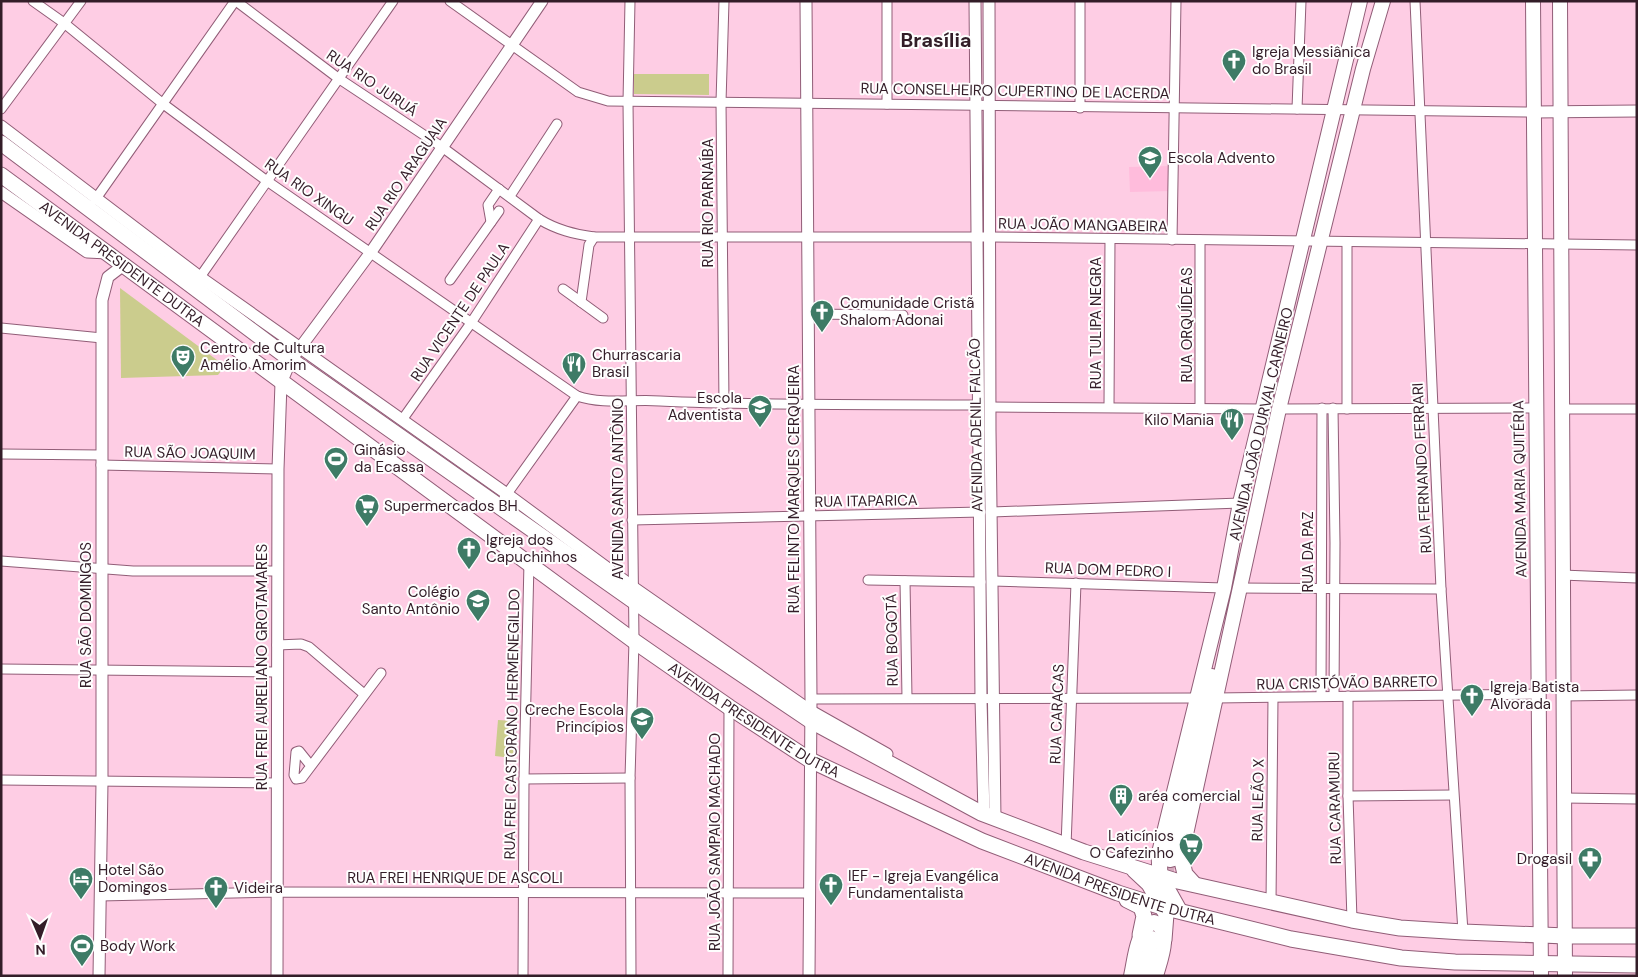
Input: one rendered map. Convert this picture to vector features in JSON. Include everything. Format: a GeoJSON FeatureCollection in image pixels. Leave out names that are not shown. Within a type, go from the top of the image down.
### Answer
{"type":"FeatureCollection","features":[{"type":"Feature","properties":{"kind":"highway","name":"AVENIDA PRESIDENTE DUTRA"},"geometry":{"type":"LineString","coordinates":[[1,143],[109,222],[220,299],[291,360],[352,394],[633,594],[811,716],[987,816],[1066,846],[1160,876],[1271,903],[1352,920],[1400,928],[1463,932],[1541,936],[1637,936]]}},
{"type":"Feature","properties":{"kind":"highway","name":"AVENIDA PRESIDENTE DUTRA"},"geometry":{"type":"LineString","coordinates":[[1,175],[125,264],[281,383],[529,562],[634,641],[810,760],[982,841],[1118,893],[1196,916],[1291,939],[1401,958],[1541,970],[1637,965]]}},
{"type":"Feature","properties":{"kind":"highway"},"geometry":{"type":"LineString","coordinates":[[5,195],[25,192]]}},
{"type":"Feature","properties":{"kind":"highway"},"geometry":{"type":"LineString","coordinates":[[109,222],[157,245]]}},
{"type":"Feature","properties":{"kind":"highway"},"geometry":{"type":"LineString","coordinates":[[1152,938],[1166,914],[1149,884],[1132,866],[1171,853]]}},
{"type":"Feature","properties":{"kind":"highway"},"geometry":{"type":"LineString","coordinates":[[1171,853],[1160,876],[1179,910]]}},
{"type":"Feature","properties":{"kind":"highway"},"geometry":{"type":"LineString","coordinates":[[1171,853],[1194,884]]}},
{"type":"Feature","properties":{"kind":"highway"},"geometry":{"type":"LineString","coordinates":[[1118,893],[1141,907],[1152,938]]}},
{"type":"Feature","properties":{"kind":"highway"},"geometry":{"type":"LineString","coordinates":[[1152,938],[1173,925],[1196,916]]}},
{"type":"Feature","properties":{"kind":"main road","name":"AVENIDA JOÃO DURVAL CARNEIRO"},"geometry":{"type":"LineString","coordinates":[[1171,853],[1195,698],[1224,588],[1240,503],[1333,110],[1362,1]]}},
{"type":"Feature","properties":{"kind":"main road","name":"AVENIDA MARIA QUITÉRIA"},"geometry":{"type":"LineString","coordinates":[[1533,1],[1541,970]]}},
{"type":"Feature","properties":{"kind":"main road"},"geometry":{"type":"LineString","coordinates":[[1560,1],[1565,970]]}},
{"type":"Feature","properties":{"kind":"main road","name":"AVENIDA JOÃO DURVAL CARNEIRO"},"geometry":{"type":"LineString","coordinates":[[1171,853],[1216,698],[1279,409],[1353,110],[1382,3]]}},
{"type":"Feature","properties":{"kind":"main road"},"geometry":{"type":"LineString","coordinates":[[1224,588],[1229,602]]}},
{"type":"Feature","properties":{"kind":"main road"},"geometry":{"type":"LineString","coordinates":[[1171,853],[1229,602],[1239,588]]}},
{"type":"Feature","properties":{"kind":"main road"},"geometry":{"type":"LineString","coordinates":[[1541,813],[1552,816],[1564,805]]}},
{"type":"Feature","properties":{"kind":"main road"},"geometry":{"type":"LineString","coordinates":[[1152,938],[1161,956],[1156,976]]}},
{"type":"Feature","properties":{"kind":"main road"},"geometry":{"type":"LineString","coordinates":[[1131,976],[1152,938]]}},
{"type":"Feature","properties":{"kind":"main road"},"geometry":{"type":"LineString","coordinates":[[1144,976],[1152,938]]}},
{"type":"Feature","properties":{"kind":"street","name":"RUA RIO XINGU"},"geometry":{"type":"LineString","coordinates":[[33,1],[64,23],[162,103],[267,181],[577,396]]}},
{"type":"Feature","properties":{"kind":"street"},"geometry":{"type":"LineString","coordinates":[[1,110],[80,1]]}},
{"type":"Feature","properties":{"kind":"street"},"geometry":{"type":"LineString","coordinates":[[95,200],[235,1]]}},
{"type":"Feature","properties":{"kind":"street","name":"RUA RIO JURUÁ"},"geometry":{"type":"LineString","coordinates":[[235,1],[338,78],[442,147],[539,219],[569,233],[594,237],[630,237]]}},
{"type":"Feature","properties":{"kind":"street"},"geometry":{"type":"LineString","coordinates":[[200,277],[393,1]]}},
{"type":"Feature","properties":{"kind":"street","name":"RUA CONSELHEIRO CUPERTINO DE LACERDA"},"geometry":{"type":"LineString","coordinates":[[450,1],[578,92],[608,101],[1534,112]]}},
{"type":"Feature","properties":{"kind":"street","name":"RUA RIO ARAGUAIA"},"geometry":{"type":"LineString","coordinates":[[291,360],[371,252],[542,1]]}},
{"type":"Feature","properties":{"kind":"street","name":"AVENIDA SANTO ANTÔNIO"},"geometry":{"type":"LineString","coordinates":[[630,1],[628,102],[634,641],[630,778],[631,976]]}},
{"type":"Feature","properties":{"kind":"street","name":"RUA RIO PARNAÍBA"},"geometry":{"type":"LineString","coordinates":[[724,1],[721,102],[724,404]]}},
{"type":"Feature","properties":{"kind":"street","name":"RUA FELINTO MARQUES CERQUEIRA"},"geometry":{"type":"LineString","coordinates":[[806,1],[809,314],[808,516],[811,699],[810,976]]}},
{"type":"Feature","properties":{"kind":"street"},"geometry":{"type":"LineString","coordinates":[[887,1],[887,104]]}},
{"type":"Feature","properties":{"kind":"street","name":"AVENIDA ADENIL FALCÃO"},"geometry":{"type":"LineString","coordinates":[[975,1],[978,237],[985,406],[987,816]]}},
{"type":"Feature","properties":{"kind":"street","name":"AVENIDA ADENIL FALCÃO"},"geometry":{"type":"LineString","coordinates":[[984,346],[990,237],[989,1]]}},
{"type":"Feature","properties":{"kind":"street"},"geometry":{"type":"LineString","coordinates":[[1080,1],[1080,108]]}},
{"type":"Feature","properties":{"kind":"street"},"geometry":{"type":"LineString","coordinates":[[1172,240],[1176,1]]}},
{"type":"Feature","properties":{"kind":"street"},"geometry":{"type":"LineString","coordinates":[[1297,109],[1301,1]]}},
{"type":"Feature","properties":{"kind":"street","name":"RUA FERNANDO FERRARI"},"geometry":{"type":"LineString","coordinates":[[1415,1],[1441,589],[1463,932]]}},
{"type":"Feature","properties":{"kind":"street"},"geometry":{"type":"LineString","coordinates":[[976,49],[989,48]]}},
{"type":"Feature","properties":{"kind":"street"},"geometry":{"type":"LineString","coordinates":[[1534,112],[1637,111]]}},
{"type":"Feature","properties":{"kind":"street"},"geometry":{"type":"LineString","coordinates":[[510,196],[556,124]]}},
{"type":"Feature","properties":{"kind":"street","name":"AVENIDA PRESIDENTE DUTRA"},"geometry":{"type":"LineString","coordinates":[[1,126],[95,200],[200,277],[220,299],[300,347],[352,394],[402,420],[456,468]]}},
{"type":"Feature","properties":{"kind":"street"},"geometry":{"type":"LineString","coordinates":[[491,222],[488,205],[499,189]]}},
{"type":"Feature","properties":{"kind":"street"},"geometry":{"type":"LineString","coordinates":[[5,195],[87,252],[110,253]]}},
{"type":"Feature","properties":{"kind":"street"},"geometry":{"type":"LineString","coordinates":[[450,280],[500,211]]}},
{"type":"Feature","properties":{"kind":"street","name":"RUA VICENTE DE PAULA"},"geometry":{"type":"LineString","coordinates":[[402,420],[471,323],[539,219]]}},
{"type":"Feature","properties":{"kind":"street"},"geometry":{"type":"LineString","coordinates":[[581,302],[589,245],[594,237]]}},
{"type":"Feature","properties":{"kind":"street","name":"RUA JOÃO MANGABEIRA"},"geometry":{"type":"LineString","coordinates":[[630,237],[990,237],[1561,244]]}},
{"type":"Feature","properties":{"kind":"street","name":"RUA TULIPA NEGRA"},"geometry":{"type":"LineString","coordinates":[[1109,407],[1110,239]]}},
{"type":"Feature","properties":{"kind":"street","name":"RUA ORQUÍDEAS"},"geometry":{"type":"LineString","coordinates":[[1200,240],[1200,409]]}},
{"type":"Feature","properties":{"kind":"street"},"geometry":{"type":"LineString","coordinates":[[1347,242],[1347,409]]}},
{"type":"Feature","properties":{"kind":"street"},"geometry":{"type":"LineString","coordinates":[[1561,244],[1637,244]]}},
{"type":"Feature","properties":{"kind":"street","name":"RUA SÃO DOMINGOS"},"geometry":{"type":"LineString","coordinates":[[99,976],[102,782],[102,300],[105,284],[110,274],[125,264]]}},
{"type":"Feature","properties":{"kind":"street"},"geometry":{"type":"LineString","coordinates":[[563,289],[603,318]]}},
{"type":"Feature","properties":{"kind":"street"},"geometry":{"type":"LineString","coordinates":[[809,314],[903,315]]}},
{"type":"Feature","properties":{"kind":"street"},"geometry":{"type":"LineString","coordinates":[[1,328],[102,338]]}},
{"type":"Feature","properties":{"kind":"street","name":"RUA FREI AURELIANO GROTAMARES"},"geometry":{"type":"LineString","coordinates":[[277,976],[278,469],[281,383],[291,360]]}},
{"type":"Feature","properties":{"kind":"street"},"geometry":{"type":"LineString","coordinates":[[503,500],[577,396],[606,402],[631,399],[724,404],[808,403],[1262,409]]}},
{"type":"Feature","properties":{"kind":"street","name":"RUA DA PAZ"},"geometry":{"type":"LineString","coordinates":[[1321,696],[1322,408]]}},
{"type":"Feature","properties":{"kind":"street","name":"RUA DA PAZ"},"geometry":{"type":"LineString","coordinates":[[1333,408],[1336,543],[1334,696]]}},
{"type":"Feature","properties":{"kind":"street"},"geometry":{"type":"LineString","coordinates":[[1279,409],[1433,410],[1535,408]]}},
{"type":"Feature","properties":{"kind":"street"},"geometry":{"type":"LineString","coordinates":[[1561,409],[1637,409]]}},
{"type":"Feature","properties":{"kind":"street","name":"RUA SÃO JOAQUIM"},"geometry":{"type":"LineString","coordinates":[[1,454],[278,469]]}},
{"type":"Feature","properties":{"kind":"street","name":"RUA ITAPARICA"},"geometry":{"type":"LineString","coordinates":[[632,520],[986,512],[1240,503]]}},
{"type":"Feature","properties":{"kind":"street"},"geometry":{"type":"LineString","coordinates":[[1322,543],[1336,543]]}},
{"type":"Feature","properties":{"kind":"street"},"geometry":{"type":"LineString","coordinates":[[1,561],[101,567],[133,571],[277,571]]}},
{"type":"Feature","properties":{"kind":"street","name":"RUA FREI CASTORANO HERMENEGILDO"},"geometry":{"type":"LineString","coordinates":[[523,976],[524,779],[529,562]]}},
{"type":"Feature","properties":{"kind":"street"},"geometry":{"type":"LineString","coordinates":[[1562,575],[1637,578]]}},
{"type":"Feature","properties":{"kind":"street","name":"RUA DOM PEDRO I"},"geometry":{"type":"LineString","coordinates":[[868,580],[1076,583],[1224,588]]}},
{"type":"Feature","properties":{"kind":"street","name":"RUA BOGOTÁ"},"geometry":{"type":"LineString","coordinates":[[905,581],[906,698]]}},
{"type":"Feature","properties":{"kind":"street","name":"RUA CARACAS"},"geometry":{"type":"LineString","coordinates":[[1066,846],[1070,700],[1076,583]]}},
{"type":"Feature","properties":{"kind":"street"},"geometry":{"type":"LineString","coordinates":[[1239,588],[1441,589]]}},
{"type":"Feature","properties":{"kind":"street"},"geometry":{"type":"LineString","coordinates":[[277,645],[301,644],[309,647],[364,694]]}},
{"type":"Feature","properties":{"kind":"street"},"geometry":{"type":"LineString","coordinates":[[1,669],[277,672]]}},
{"type":"Feature","properties":{"kind":"street"},"geometry":{"type":"LineString","coordinates":[[311,766],[381,673]]}},
{"type":"Feature","properties":{"kind":"street","name":"RUA CRISTÓVÃO BARRETO"},"geometry":{"type":"LineString","coordinates":[[1216,698],[1539,694]]}},
{"type":"Feature","properties":{"kind":"street"},"geometry":{"type":"LineString","coordinates":[[1563,696],[1637,695]]}},
{"type":"Feature","properties":{"kind":"street","name":"RUA CARAMURU"},"geometry":{"type":"LineString","coordinates":[[1348,696],[1348,796],[1352,920]]}},
{"type":"Feature","properties":{"kind":"street"},"geometry":{"type":"LineString","coordinates":[[811,699],[987,698],[1070,700],[1195,698]]}},
{"type":"Feature","properties":{"kind":"street","name":"RUA LEÃO X"},"geometry":{"type":"LineString","coordinates":[[1271,903],[1273,698]]}},
{"type":"Feature","properties":{"kind":"street","name":"RUA JOÃO SAMPAIO MACHADO"},"geometry":{"type":"LineString","coordinates":[[728,976],[729,707]]}},
{"type":"Feature","properties":{"kind":"street"},"geometry":{"type":"LineString","coordinates":[[524,779],[630,778]]}},
{"type":"Feature","properties":{"kind":"street"},"geometry":{"type":"LineString","coordinates":[[1,780],[277,783]]}},
{"type":"Feature","properties":{"kind":"street"},"geometry":{"type":"LineString","coordinates":[[1348,796],[1453,795]]}},
{"type":"Feature","properties":{"kind":"street"},"geometry":{"type":"LineString","coordinates":[[1564,805],[1637,799]]}},
{"type":"Feature","properties":{"kind":"street","name":"RUA FREI HENRIQUE DE ASCOLI"},"geometry":{"type":"LineString","coordinates":[[100,896],[277,892],[810,893]]}},
{"type":"Feature","properties":{"kind":"street"},"geometry":{"type":"LineString","coordinates":[[1161,956],[1161,976]]}},
{"type":"Feature","properties":{"kind":"shaded area","name":"Escola Advento"},"geometry":{"type":"Polygon","coordinates":[[[1171,166],[1171,191],[1130,192],[1129,167],[1171,166]]]}},
{"type":"Feature","properties":{"kind":"green space"},"geometry":{"type":"Polygon","coordinates":[[[634,74],[709,74],[709,95],[634,94],[634,74]]]}},
{"type":"Feature","properties":{"kind":"green space"},"geometry":{"type":"Polygon","coordinates":[[[120,288],[225,366],[218,375],[121,378],[120,288]]]}},
{"type":"Feature","properties":{"kind":"green space"},"geometry":{"type":"Polygon","coordinates":[[[498,720],[516,721],[513,758],[495,756],[498,720]]]}},
{"type":"Feature","properties":{"kind":"tunnel"},"geometry":{"type":"LineString","coordinates":[[1152,935],[1172,848]]}},
{"type":"Feature","properties":{"kind":"place","name":"Igreja Messiânica do Brasil"},"geometry":{"type":"Point","coordinates":[1234,82]}},
{"type":"Feature","properties":{"kind":"place","name":"Escola Advento"},"geometry":{"type":"Point","coordinates":[1150,179]}},
{"type":"Feature","properties":{"kind":"place","name":"Comunidade Cristã Shalom Adonai"},"geometry":{"type":"Point","coordinates":[822,333]}},
{"type":"Feature","properties":{"kind":"place","name":"Centro de Cultura Amélio Amorim"},"geometry":{"type":"Point","coordinates":[183,378]}},
{"type":"Feature","properties":{"kind":"place","name":"Churrascaria Brasil"},"geometry":{"type":"Point","coordinates":[574,385]}},
{"type":"Feature","properties":{"kind":"place","name":"Escola Adventista"},"geometry":{"type":"Point","coordinates":[760,428]}},
{"type":"Feature","properties":{"kind":"place","name":"Kilo Mania"},"geometry":{"type":"Point","coordinates":[1232,441]}},
{"type":"Feature","properties":{"kind":"place","name":"Ginásio da Ecassa"},"geometry":{"type":"Point","coordinates":[336,480]}},
{"type":"Feature","properties":{"kind":"place","name":"Supermercados BH"},"geometry":{"type":"Point","coordinates":[367,527]}},
{"type":"Feature","properties":{"kind":"place","name":"Igreja dos Capuchinhos"},"geometry":{"type":"Point","coordinates":[469,570]}},
{"type":"Feature","properties":{"kind":"place","name":"Colégio Santo Antônio"},"geometry":{"type":"Point","coordinates":[478,622]}},
{"type":"Feature","properties":{"kind":"place","name":"Igreja Batista Alvorada"},"geometry":{"type":"Point","coordinates":[1472,717]}},
{"type":"Feature","properties":{"kind":"place","name":"Creche Escola Princípios"},"geometry":{"type":"Point","coordinates":[642,740]}},
{"type":"Feature","properties":{"kind":"place","name":"aréa comercial"},"geometry":{"type":"Point","coordinates":[1121,817]}},
{"type":"Feature","properties":{"kind":"place","name":"Laticínios O Cafezinho"},"geometry":{"type":"Point","coordinates":[1191,866]}},
{"type":"Feature","properties":{"kind":"place","name":"Drogasil"},"geometry":{"type":"Point","coordinates":[1590,880]}},
{"type":"Feature","properties":{"kind":"place","name":"Hotel São Domingos"},"geometry":{"type":"Point","coordinates":[81,900]}},
{"type":"Feature","properties":{"kind":"place","name":"IEF - Igreja Evangélica Fundamentalista"},"geometry":{"type":"Point","coordinates":[831,906]}},
{"type":"Feature","properties":{"kind":"place","name":"Videira"},"geometry":{"type":"Point","coordinates":[216,909]}},
{"type":"Feature","properties":{"kind":"place","name":"Body Work"},"geometry":{"type":"Point","coordinates":[82,967]}},
{"type":"Feature","properties":{"kind":"district","name":"Brasília"},"geometry":{"type":"Point","coordinates":[936,40]}}]}
